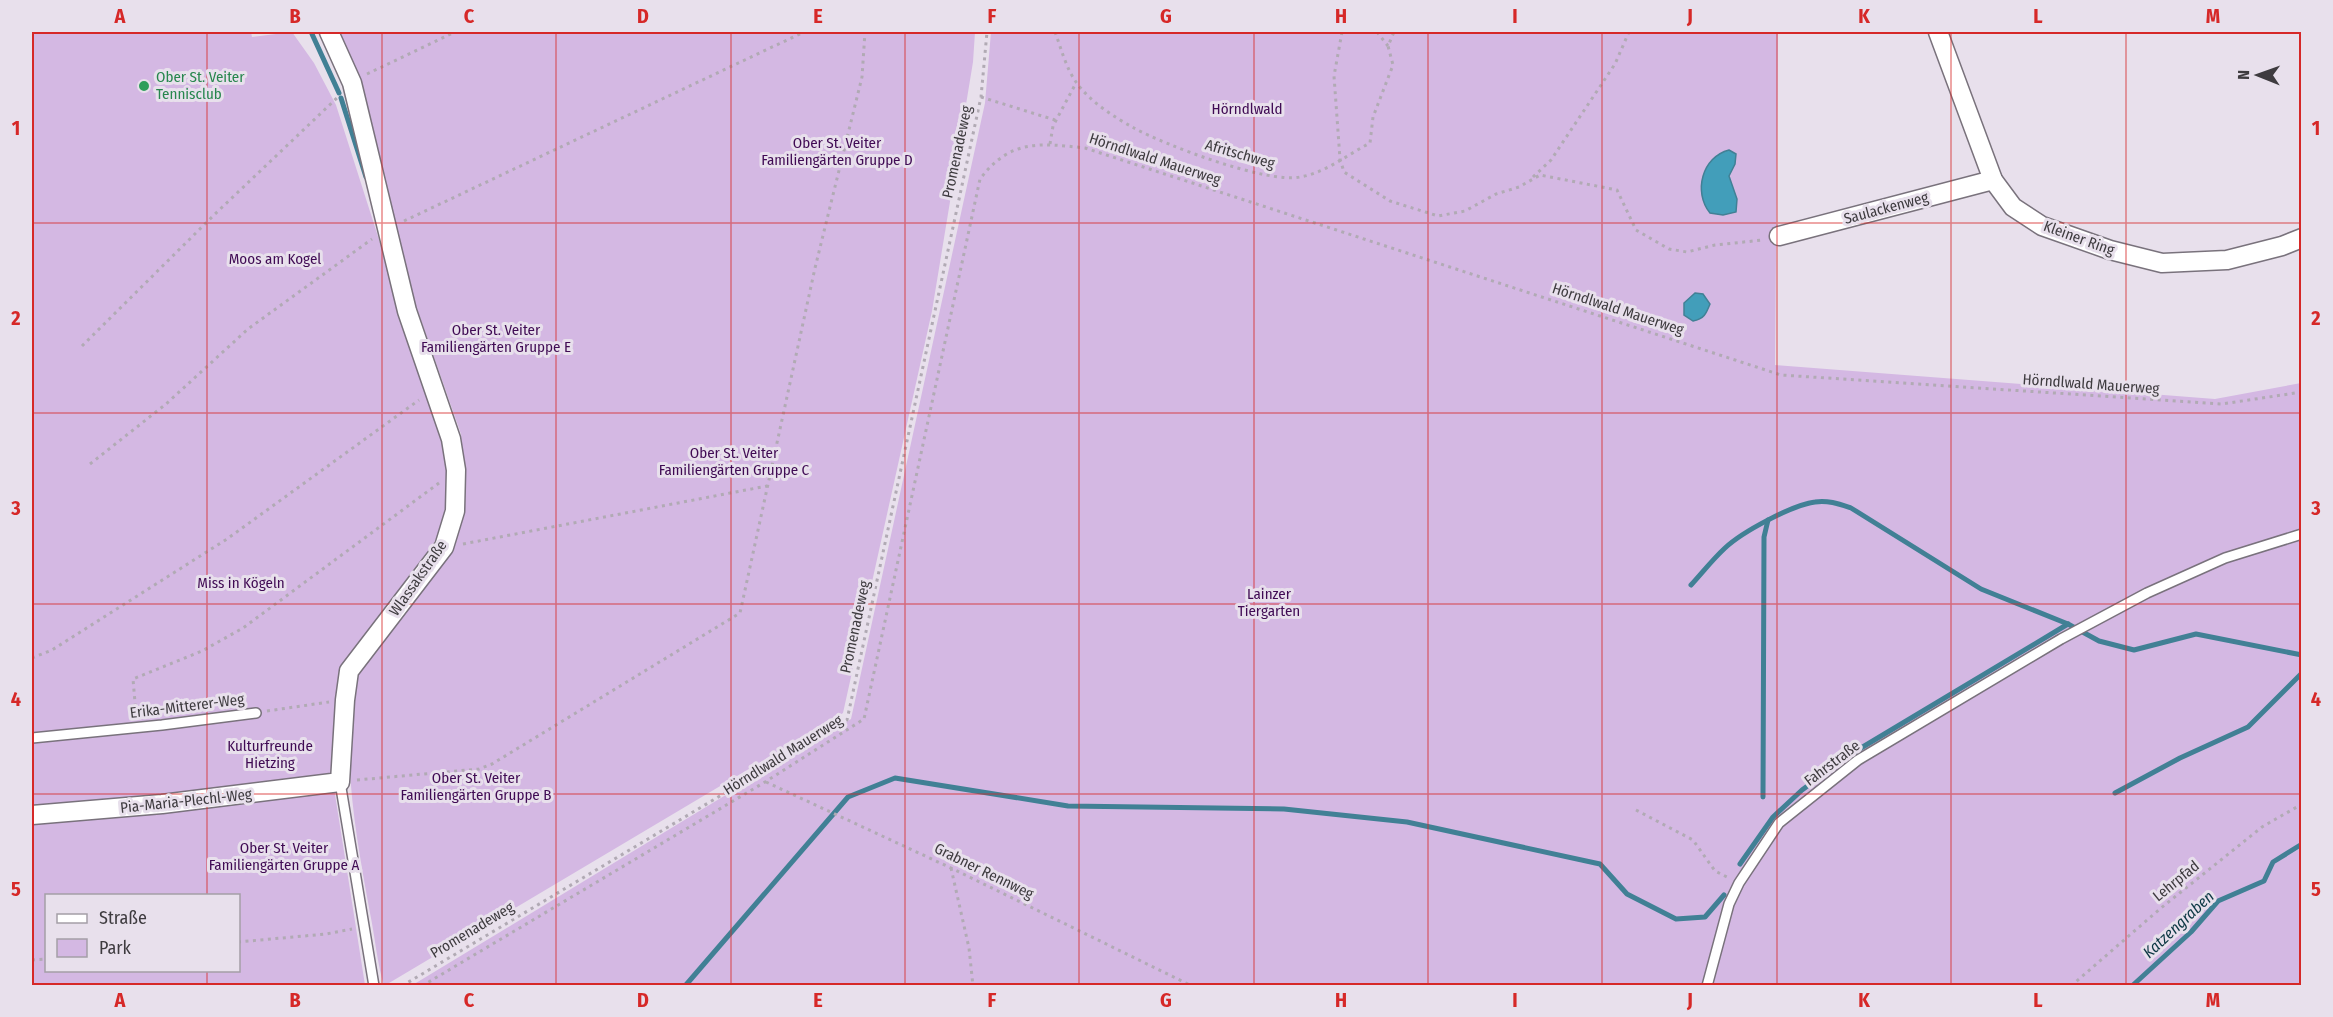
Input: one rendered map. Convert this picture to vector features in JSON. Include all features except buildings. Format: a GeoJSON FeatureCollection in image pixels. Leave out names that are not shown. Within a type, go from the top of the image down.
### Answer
{"type":"FeatureCollection","features":[{"type":"Feature","properties":{"kind":"street","name":"Wlassakstraße"},"geometry":{"type":"LineString","coordinates":[[328,32],[352,83],[407,311],[451,439],[456,470],[455,511],[444,546],[349,671],[340,782]]}},
{"type":"Feature","properties":{"kind":"street","name":"Kleiner Ring"},"geometry":{"type":"LineString","coordinates":[[1938,32],[1993,180],[2013,207],[2042,226],[2110,250],[2162,262],[2227,260],[2282,246],[2301,238]]}},
{"type":"Feature","properties":{"kind":"street","name":"Saulackenweg"},"geometry":{"type":"LineString","coordinates":[[1779,236],[1993,180]]}},
{"type":"Feature","properties":{"kind":"street","name":"Pia-Maria-Plechl-Weg"},"geometry":{"type":"LineString","coordinates":[[32,815],[173,803],[340,782]]}},
{"type":"Feature","properties":{"kind":"lane","name":"Fahrstraße"},"geometry":{"type":"LineString","coordinates":[[1707,986],[1729,904],[1739,883],[1779,823],[1858,760],[2088,623],[2147,592],[2225,558],[2301,534]]}},
{"type":"Feature","properties":{"kind":"lane","name":"Erika-Mitterer-Weg"},"geometry":{"type":"LineString","coordinates":[[32,738],[256,713]]}},
{"type":"Feature","properties":{"kind":"lane","name":"Wlassakstraße"},"geometry":{"type":"LineString","coordinates":[[340,782],[374,986]]}},
{"type":"Feature","properties":{"kind":"path"},"geometry":{"type":"LineString","coordinates":[[82,346],[352,83],[455,32]]}},
{"type":"Feature","properties":{"kind":"path"},"geometry":{"type":"LineString","coordinates":[[90,464],[166,404],[248,328],[388,228],[804,32]]}},
{"type":"Feature","properties":{"kind":"path"},"geometry":{"type":"LineString","coordinates":[[340,782],[479,769],[492,764],[740,613],[834,188],[862,77],[865,32]]}},
{"type":"Feature","properties":{"kind":"path","name":"Promenadeweg"},"geometry":{"type":"LineString","coordinates":[[402,986],[847,720],[981,97],[987,32]]}},
{"type":"Feature","properties":{"kind":"path","name":"Afritschweg"},"geometry":{"type":"LineString","coordinates":[[1055,32],[1076,83],[1097,103],[1136,129],[1218,162],[1268,176],[1299,178],[1321,171],[1370,143],[1373,117],[1393,65],[1388,46]]}},
{"type":"Feature","properties":{"kind":"path"},"geometry":{"type":"LineString","coordinates":[[1342,32],[1334,76],[1340,159],[1344,172],[1390,201],[1438,216],[1466,211],[1496,194],[1519,187],[1551,160],[1615,64],[1629,32]]}},
{"type":"Feature","properties":{"kind":"path"},"geometry":{"type":"LineString","coordinates":[[1377,32],[1388,46],[1394,32]]}},
{"type":"Feature","properties":{"kind":"path"},"geometry":{"type":"LineString","coordinates":[[1050,144],[1056,120],[1076,83]]}},
{"type":"Feature","properties":{"kind":"path"},"geometry":{"type":"LineString","coordinates":[[981,97],[1056,120]]}},
{"type":"Feature","properties":{"kind":"path","name":"Hörndlwald Mauerweg"},"geometry":{"type":"LineString","coordinates":[[422,986],[765,782],[864,719],[980,179],[992,163],[1002,155],[1030,145],[1050,144],[1085,148],[1781,375],[2222,404],[2301,392]]}},
{"type":"Feature","properties":{"kind":"path"},"geometry":{"type":"LineString","coordinates":[[1530,179],[1540,175],[1617,190],[1636,230],[1670,249],[1687,252],[1715,245],[1750,243],[1779,236]]}},
{"type":"Feature","properties":{"kind":"path"},"geometry":{"type":"LineString","coordinates":[[32,658],[52,650],[227,539],[435,388]]}},
{"type":"Feature","properties":{"kind":"path"},"geometry":{"type":"LineString","coordinates":[[137,728],[133,679],[202,651],[243,628],[456,470]]}},
{"type":"Feature","properties":{"kind":"path"},"geometry":{"type":"LineString","coordinates":[[444,546],[767,486]]}},
{"type":"Feature","properties":{"kind":"path","name":"Erika-Mitterer-Weg"},"geometry":{"type":"LineString","coordinates":[[256,713],[345,699]]}},
{"type":"Feature","properties":{"kind":"path","name":"Grabner Rennweg"},"geometry":{"type":"LineString","coordinates":[[765,782],[951,868],[1192,986]]}},
{"type":"Feature","properties":{"kind":"path","name":"Lehrpfad"},"geometry":{"type":"LineString","coordinates":[[2071,986],[2161,908],[2262,827],[2301,804]]}},
{"type":"Feature","properties":{"kind":"path"},"geometry":{"type":"LineString","coordinates":[[1636,810],[1692,840],[1715,871],[1739,883]]}},
{"type":"Feature","properties":{"kind":"path"},"geometry":{"type":"LineString","coordinates":[[951,868],[969,948],[973,986]]}},
{"type":"Feature","properties":{"kind":"path"},"geometry":{"type":"LineString","coordinates":[[240,942],[326,934],[363,927]]}},
{"type":"Feature","properties":{"kind":"green space"},"geometry":{"type":"Polygon","coordinates":[[[32,32],[251,32],[252,37],[292,32],[314,63],[336,105],[444,443],[448,485],[443,523],[429,554],[341,667],[335,706],[334,788],[365,985],[32,985],[32,32]]]}},
{"type":"Feature","properties":{"kind":"green space"},"geometry":{"type":"Polygon","coordinates":[[[339,32],[975,32],[973,62],[932,311],[843,713],[384,986],[355,823],[352,792],[349,730],[357,670],[455,546],[465,507],[461,434],[415,303],[362,87],[339,32]]]}},
{"type":"Feature","properties":{"kind":"green space","name":"Lainzer Tiergarten"},"geometry":{"type":"Polygon","coordinates":[[[991,32],[1778,32],[1775,365],[2215,399],[2301,383],[2301,985],[411,986],[851,719],[985,103],[991,32]]]}},
{"type":"Feature","properties":{"kind":"water"},"geometry":{"type":"Polygon","coordinates":[[[1729,150],[1736,154],[1735,164],[1729,176],[1737,199],[1736,212],[1723,215],[1710,213],[1702,195],[1703,176],[1712,160],[1729,150]]]}},
{"type":"Feature","properties":{"kind":"water"},"geometry":{"type":"Polygon","coordinates":[[[1695,293],[1703,294],[1710,304],[1704,316],[1693,321],[1684,315],[1684,303],[1695,293]]]}},
{"type":"Feature","properties":{"kind":"waterway"},"geometry":{"type":"LineString","coordinates":[[312,34],[339,93]]}},
{"type":"Feature","properties":{"kind":"waterway"},"geometry":{"type":"LineString","coordinates":[[341,98],[366,177]]}},
{"type":"Feature","properties":{"kind":"waterway"},"geometry":{"type":"LineString","coordinates":[[1691,585],[1725,548],[1755,527],[1805,504],[1829,502],[1851,508],[1981,589],[2068,624],[2099,641],[2134,650],[2196,634],[2302,655]]}},
{"type":"Feature","properties":{"kind":"waterway"},"geometry":{"type":"LineString","coordinates":[[1763,797],[1764,537],[1768,520]]}},
{"type":"Feature","properties":{"kind":"waterway"},"geometry":{"type":"LineString","coordinates":[[1740,864],[1773,817],[1802,790],[1851,754],[2068,624]]}},
{"type":"Feature","properties":{"kind":"waterway"},"geometry":{"type":"LineString","coordinates":[[2115,793],[2180,758],[2248,727],[2302,673]]}},
{"type":"Feature","properties":{"kind":"waterway"},"geometry":{"type":"LineString","coordinates":[[685,986],[848,797],[895,778],[1068,806],[1284,809],[1407,822],[1600,864],[1627,894],[1676,919],[1705,917],[1724,895]]}},
{"type":"Feature","properties":{"kind":"waterway","name":"Katzengraben"},"geometry":{"type":"LineString","coordinates":[[2132,986],[2191,932],[2218,901],[2264,881],[2273,862],[2302,844]]}},
{"type":"Feature","properties":{"kind":"place","name":"Ober St. Veiter Tennisclub"},"geometry":{"type":"Point","coordinates":[144,86]}},
{"type":"Feature","properties":{"kind":"park label","name":"Hörndlwald"},"geometry":{"type":"Point","coordinates":[1247,109]}},
{"type":"Feature","properties":{"kind":"park label","name":"Ober St. Veiter Familiengärten Gruppe D"},"geometry":{"type":"Point","coordinates":[837,152]}},
{"type":"Feature","properties":{"kind":"park label","name":"Moos am Kogel"},"geometry":{"type":"Point","coordinates":[275,259]}},
{"type":"Feature","properties":{"kind":"park label","name":"Ober St. Veiter Familiengärten Gruppe E"},"geometry":{"type":"Point","coordinates":[496,338]}},
{"type":"Feature","properties":{"kind":"park label","name":"Ober St. Veiter Familiengärten Gruppe C"},"geometry":{"type":"Point","coordinates":[734,462]}},
{"type":"Feature","properties":{"kind":"park label","name":"Miss in Kögeln"},"geometry":{"type":"Point","coordinates":[241,583]}},
{"type":"Feature","properties":{"kind":"park label","name":"Kulturfreunde Hietzing"},"geometry":{"type":"Point","coordinates":[270,754]}},
{"type":"Feature","properties":{"kind":"park label","name":"Ober St. Veiter Familiengärten Gruppe B"},"geometry":{"type":"Point","coordinates":[476,786]}},
{"type":"Feature","properties":{"kind":"park label","name":"Ober St. Veiter Familiengärten Gruppe A"},"geometry":{"type":"Point","coordinates":[284,856]}}]}
